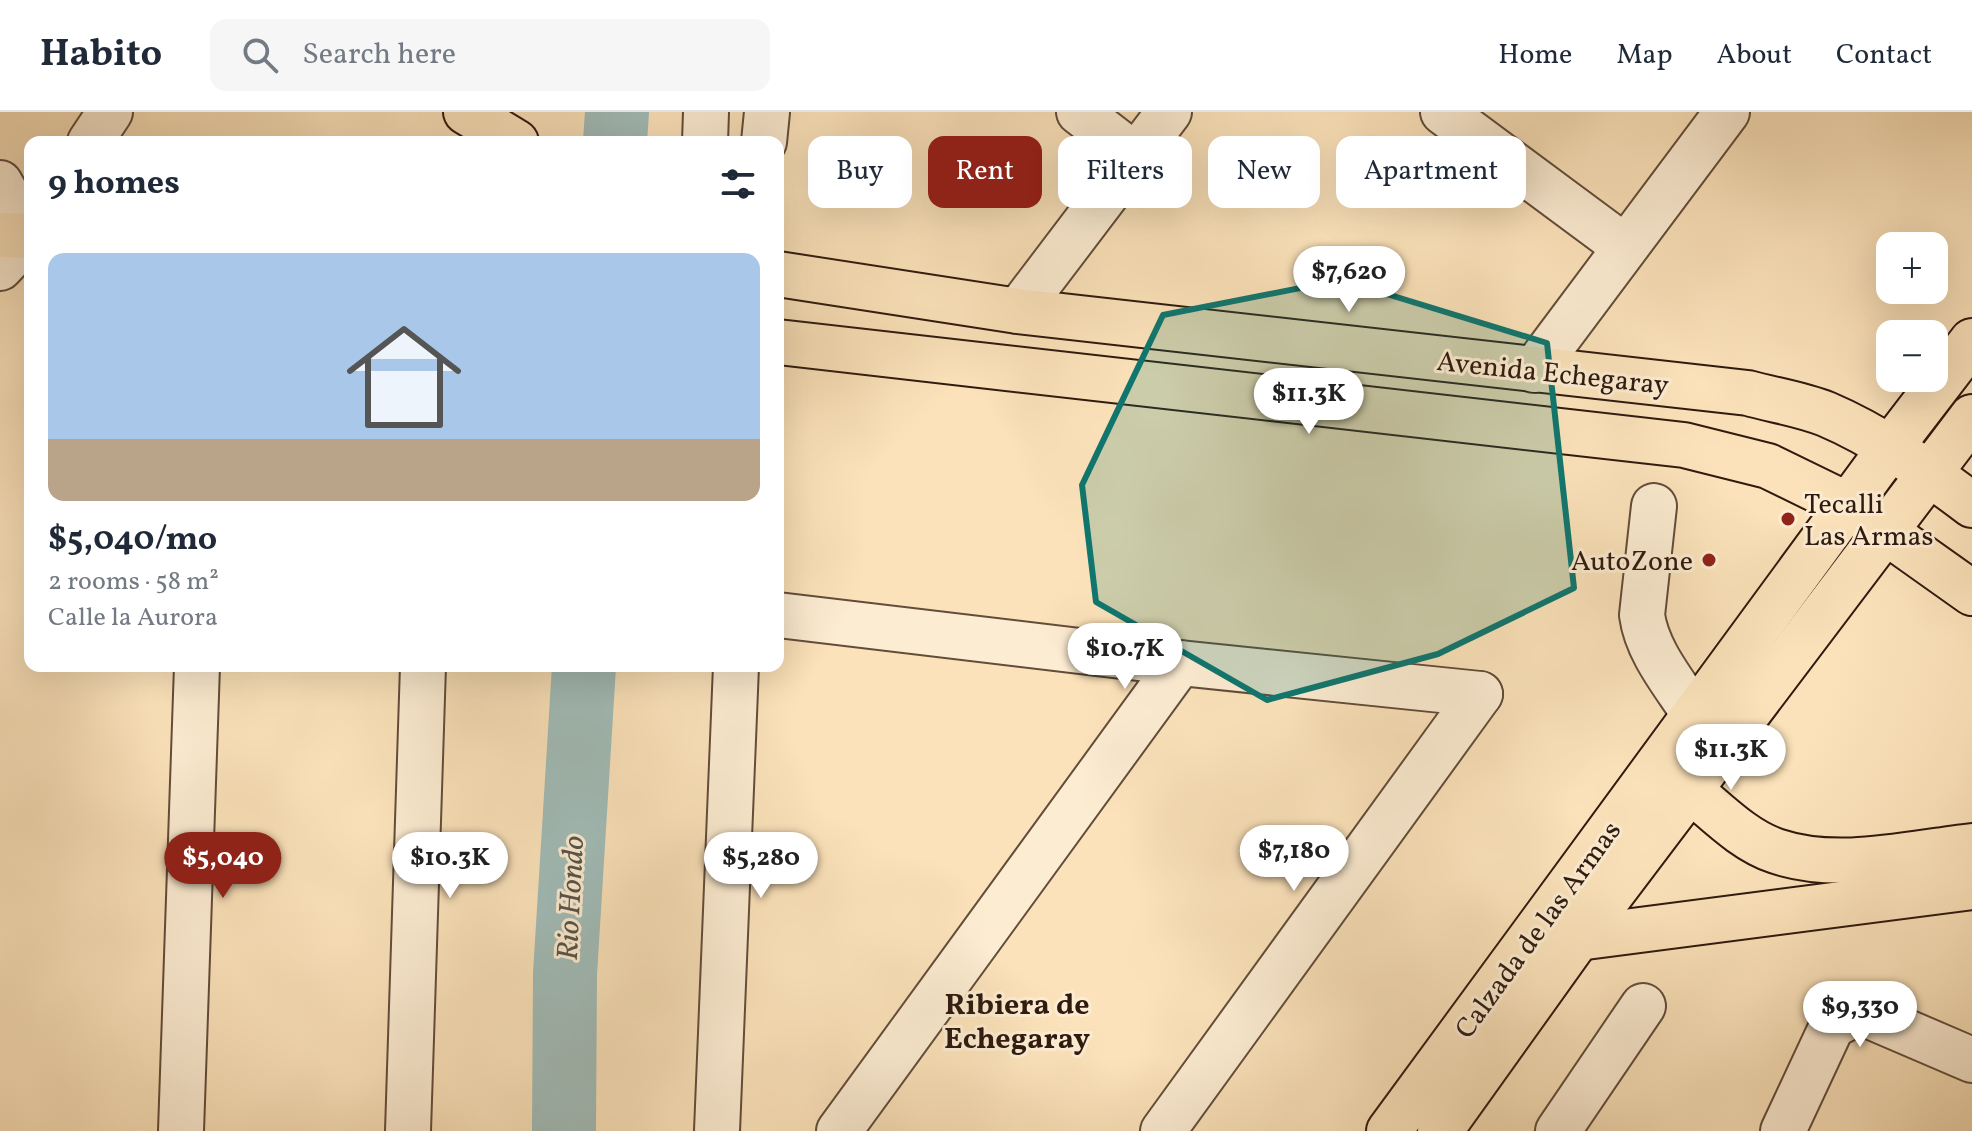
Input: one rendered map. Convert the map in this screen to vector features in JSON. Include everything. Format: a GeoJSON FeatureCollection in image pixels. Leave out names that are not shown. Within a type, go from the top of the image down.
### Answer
{"type":"FeatureCollection","features":[{"type":"Feature","properties":{"kind":"main road"},"geometry":{"type":"LineString","coordinates":[[466,112],[506,136]]}},
{"type":"Feature","properties":{"kind":"main road"},"geometry":{"type":"LineString","coordinates":[[0,235],[24,236]]}},
{"type":"Feature","properties":{"kind":"main road","name":"Avenida Echegaray"},"geometry":{"type":"LineString","coordinates":[[784,275],[1018,311],[1748,393],[1825,414],[1890,448],[1972,505]]}},
{"type":"Feature","properties":{"kind":"main road","name":"Calzada de las Armas"},"geometry":{"type":"LineString","coordinates":[[1389,1131],[1890,448],[1972,341]]}},
{"type":"Feature","properties":{"kind":"main road","name":"Avenida Echegaray"},"geometry":{"type":"LineString","coordinates":[[784,343],[1684,445],[1768,466],[1848,505],[1972,593]]}},
{"type":"Feature","properties":{"kind":"main road","name":"Calzada de las Armas"},"geometry":{"type":"LineString","coordinates":[[1440,1131],[1578,938],[1972,417]]}},
{"type":"Feature","properties":{"kind":"main road"},"geometry":{"type":"LineString","coordinates":[[1690,790],[1737,829],[1775,851],[1833,862],[1972,846]]}},
{"type":"Feature","properties":{"kind":"main road"},"geometry":{"type":"LineString","coordinates":[[1578,938],[1972,887]]}},
{"type":"Feature","properties":{"kind":"street"},"geometry":{"type":"LineString","coordinates":[[94,136],[110,112]]}},
{"type":"Feature","properties":{"kind":"street"},"geometry":{"type":"LineString","coordinates":[[705,136],[706,112]]}},
{"type":"Feature","properties":{"kind":"street"},"geometry":{"type":"LineString","coordinates":[[765,136],[767,112]]}},
{"type":"Feature","properties":{"kind":"street"},"geometry":{"type":"LineString","coordinates":[[1079,112],[1110,136]]}},
{"type":"Feature","properties":{"kind":"street"},"geometry":{"type":"LineString","coordinates":[[1151,136],[1169,112]]}},
{"type":"Feature","properties":{"kind":"street"},"geometry":{"type":"LineString","coordinates":[[1443,112],[1625,247]]}},
{"type":"Feature","properties":{"kind":"street"},"geometry":{"type":"LineString","coordinates":[[1534,370],[1727,112]]}},
{"type":"Feature","properties":{"kind":"street"},"geometry":{"type":"LineString","coordinates":[[0,183],[24,225]]}},
{"type":"Feature","properties":{"kind":"street"},"geometry":{"type":"LineString","coordinates":[[1018,311],[1096,208]]}},
{"type":"Feature","properties":{"kind":"street"},"geometry":{"type":"LineString","coordinates":[[0,268],[24,242]]}},
{"type":"Feature","properties":{"kind":"street"},"geometry":{"type":"LineString","coordinates":[[1654,506],[1642,615],[1644,631],[1694,714]]}},
{"type":"Feature","properties":{"kind":"street"},"geometry":{"type":"LineString","coordinates":[[784,616],[1180,663],[1480,694],[1163,1131]]}},
{"type":"Feature","properties":{"kind":"street"},"geometry":{"type":"LineString","coordinates":[[839,1131],[1180,663]]}},
{"type":"Feature","properties":{"kind":"street"},"geometry":{"type":"LineString","coordinates":[[181,1131],[197,672]]}},
{"type":"Feature","properties":{"kind":"street"},"geometry":{"type":"LineString","coordinates":[[408,1131],[423,672]]}},
{"type":"Feature","properties":{"kind":"street"},"geometry":{"type":"LineString","coordinates":[[717,1131],[736,672]]}},
{"type":"Feature","properties":{"kind":"street"},"geometry":{"type":"LineString","coordinates":[[1558,1131],[1643,1006]]}},
{"type":"Feature","properties":{"kind":"street"},"geometry":{"type":"LineString","coordinates":[[1783,1131],[1832,1026],[1851,1016],[1867,1015],[1972,1060]]}},
{"type":"Feature","properties":{"kind":"highlighted area"},"geometry":{"type":"Polygon","coordinates":[[[1341,280],[1547,343],[1574,588],[1438,654],[1267,700],[1096,602],[1082,485],[1163,315],[1341,280]]]}},
{"type":"Feature","properties":{"kind":"waterway","name":"Rio Hondo"},"geometry":{"type":"LineString","coordinates":[[615,136],[617,112]]}},
{"type":"Feature","properties":{"kind":"waterway","name":"Rio Hondo"},"geometry":{"type":"LineString","coordinates":[[564,1131],[565,974],[584,672]]}},
{"type":"Feature","properties":{"kind":"place","name":"Tecalli Las Armas"},"geometry":{"type":"Point","coordinates":[1788,519]}},
{"type":"Feature","properties":{"kind":"place","name":"AutoZone"},"geometry":{"type":"Point","coordinates":[1709,560]}},
{"type":"Feature","properties":{"kind":"district","name":"Ribiera de Echegaray"},"geometry":{"type":"Point","coordinates":[1017,1021]}}]}
